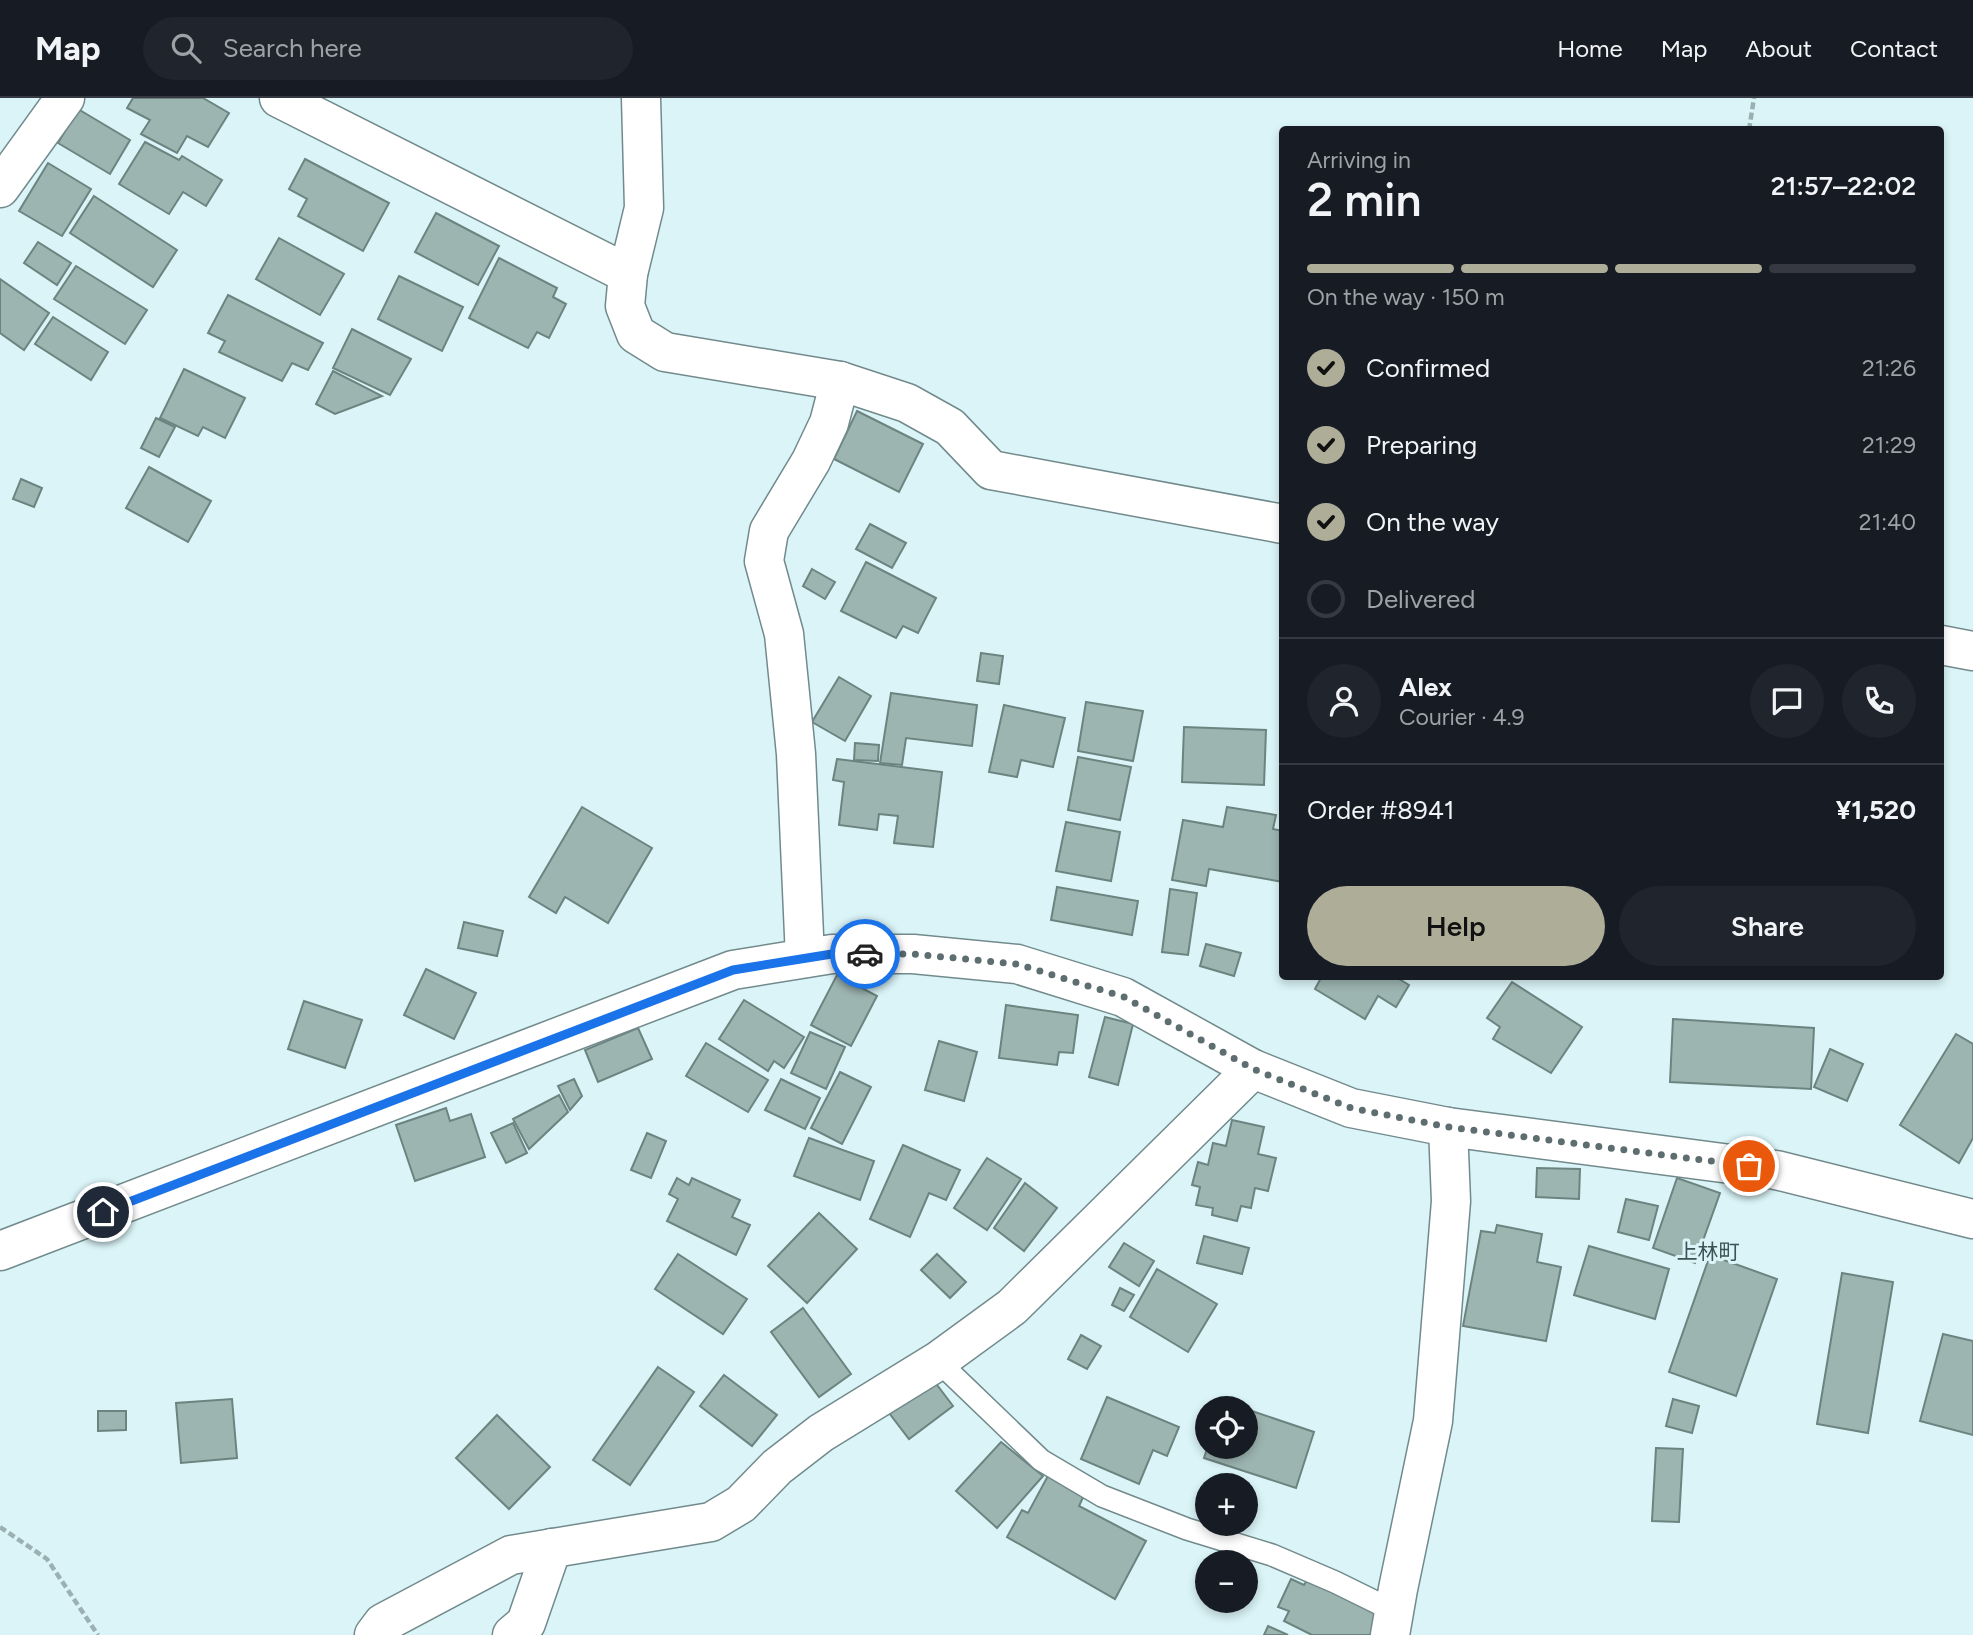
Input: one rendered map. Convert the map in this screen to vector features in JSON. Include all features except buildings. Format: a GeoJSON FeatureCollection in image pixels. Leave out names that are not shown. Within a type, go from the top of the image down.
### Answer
{"type":"FeatureCollection","features":[{"type":"Feature","properties":{"kind":"street"},"geometry":{"type":"LineString","coordinates":[[0,188],[65,98]]}},
{"type":"Feature","properties":{"kind":"street"},"geometry":{"type":"LineString","coordinates":[[279,98],[628,274]]}},
{"type":"Feature","properties":{"kind":"street"},"geometry":{"type":"LineString","coordinates":[[641,98],[644,208],[628,274],[625,306],[636,334],[665,352],[840,382],[907,403],[950,427],[991,470],[1279,523]]}},
{"type":"Feature","properties":{"kind":"street"},"geometry":{"type":"LineString","coordinates":[[805,958],[796,754],[784,634],[764,561],[769,531],[820,442],[829,423],[840,382]]}},
{"type":"Feature","properties":{"kind":"street"},"geometry":{"type":"LineString","coordinates":[[1944,646],[1973,651]]}},
{"type":"Feature","properties":{"kind":"street"},"geometry":{"type":"LineString","coordinates":[[0,1251],[733,970],[832,954],[913,954],[1017,964],[1124,997],[1253,1069],[1351,1108],[1448,1127],[1776,1170],[1973,1219]]}},
{"type":"Feature","properties":{"kind":"street"},"geometry":{"type":"LineString","coordinates":[[374,1635],[383,1623],[511,1555],[711,1522],[741,1504],[777,1467],[821,1433],[938,1361],[1012,1307],[1253,1069]]}},
{"type":"Feature","properties":{"kind":"street"},"geometry":{"type":"LineString","coordinates":[[1392,1623],[1433,1421],[1451,1201],[1448,1127]]}},
{"type":"Feature","properties":{"kind":"street"},"geometry":{"type":"LineString","coordinates":[[512,1635],[526,1623],[552,1548]]}},
{"type":"Feature","properties":{"kind":"lane"},"geometry":{"type":"LineString","coordinates":[[938,1361],[1041,1460],[1102,1496],[1187,1529],[1272,1555],[1335,1582],[1392,1623]]}},
{"type":"Feature","properties":{"kind":"path"},"geometry":{"type":"LineString","coordinates":[[1750,126],[1754,98]]}},
{"type":"Feature","properties":{"kind":"path"},"geometry":{"type":"LineString","coordinates":[[0,1527],[47,1559],[99,1635]]}},
{"type":"Feature","properties":{"kind":"way so far"},"geometry":{"type":"LineString","coordinates":[[865,954],[913,954],[1017,964],[1124,997],[1253,1069],[1351,1108],[1448,1127],[1749,1166]]}},
{"type":"Feature","properties":{"kind":"district","name":"上林町"},"geometry":{"type":"Point","coordinates":[1708,1252]}},
{"type":"Feature","properties":{"kind":"route"},"geometry":{"type":"LineString","coordinates":[[103,1212],[733,970],[832,954],[865,954]]}}]}
